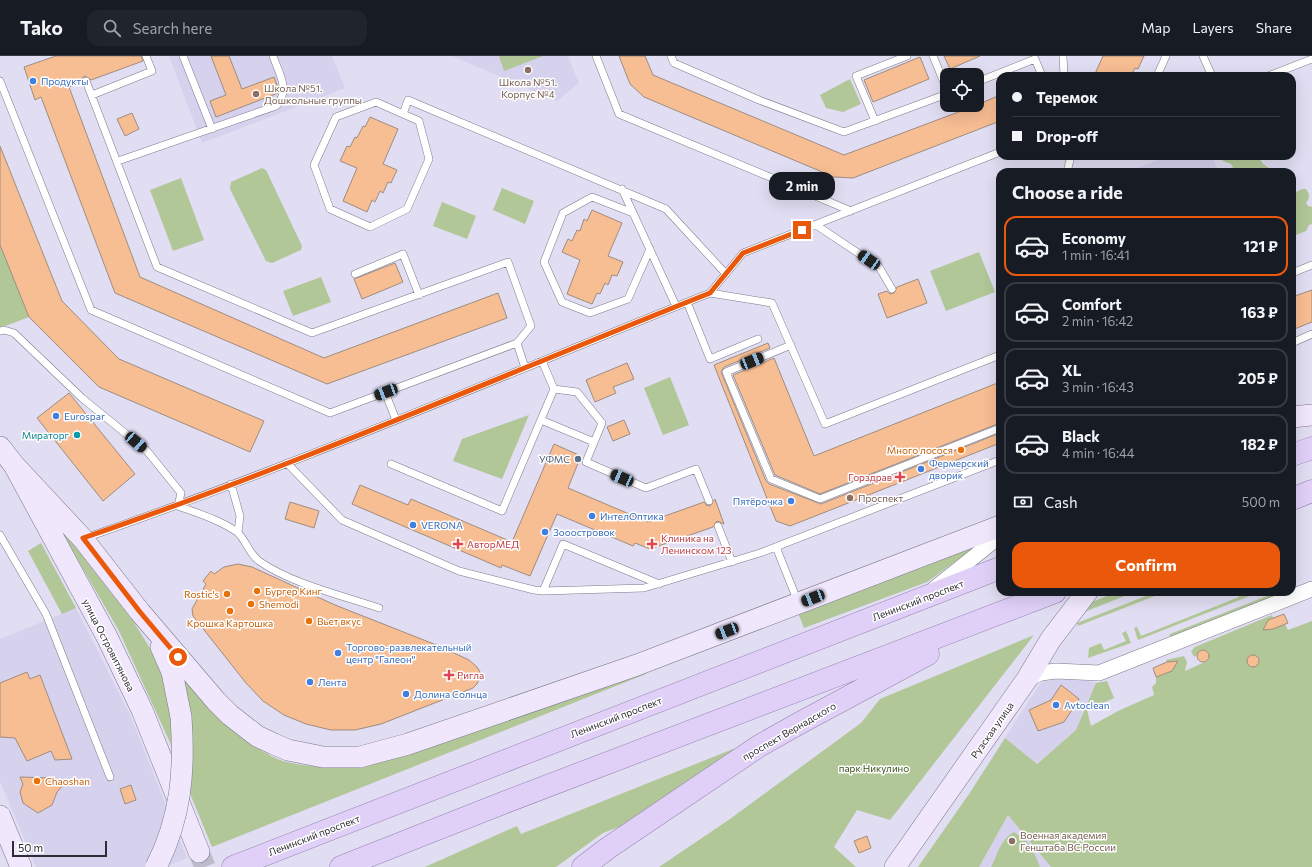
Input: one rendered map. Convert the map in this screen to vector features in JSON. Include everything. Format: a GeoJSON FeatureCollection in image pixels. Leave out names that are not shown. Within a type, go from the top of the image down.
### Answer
{"type":"FeatureCollection","features":[{"type":"Feature","properties":{"kind":"main road"},"geometry":{"type":"LineString","coordinates":[[1296,416],[1312,415]]}},
{"type":"Feature","properties":{"kind":"main road","name":"улица Островитянова"},"geometry":{"type":"LineString","coordinates":[[0,448],[14,465],[107,637],[145,717],[199,852]]}},
{"type":"Feature","properties":{"kind":"main road"},"geometry":{"type":"LineString","coordinates":[[1296,454],[1312,448]]}},
{"type":"Feature","properties":{"kind":"main road"},"geometry":{"type":"LineString","coordinates":[[14,465],[83,538],[140,612],[216,701],[242,725],[257,736],[288,750],[323,757],[342,758],[375,754],[408,744],[637,665],[996,528]]}},
{"type":"Feature","properties":{"kind":"main road"},"geometry":{"type":"LineString","coordinates":[[1296,497],[1312,491]]}},
{"type":"Feature","properties":{"kind":"main road","name":"Ленинский проспект"},"geometry":{"type":"LineString","coordinates":[[233,867],[996,570]]}},
{"type":"Feature","properties":{"kind":"main road"},"geometry":{"type":"LineString","coordinates":[[341,867],[503,803],[1045,596]]}},
{"type":"Feature","properties":{"kind":"main road","name":"Рузская улица"},"geometry":{"type":"LineString","coordinates":[[896,867],[1027,679],[1051,639],[1084,596]]}},
{"type":"Feature","properties":{"kind":"main road","name":"проспект Вернадского"},"geometry":{"type":"LineString","coordinates":[[583,867],[608,848],[759,746],[1006,611]]}},
{"type":"Feature","properties":{"kind":"main road"},"geometry":{"type":"LineString","coordinates":[[140,612],[166,656],[176,688],[181,717],[183,748],[180,797],[172,826],[156,867]]}},
{"type":"Feature","properties":{"kind":"main road"},"geometry":{"type":"LineString","coordinates":[[0,816],[21,867]]}},
{"type":"Feature","properties":{"kind":"main road"},"geometry":{"type":"LineString","coordinates":[[261,867],[299,841]]}},
{"type":"Feature","properties":{"kind":"street"},"geometry":{"type":"LineString","coordinates":[[1296,414],[1312,407]]}},
{"type":"Feature","properties":{"kind":"street"},"geometry":{"type":"LineString","coordinates":[[921,599],[996,539]]}},
{"type":"Feature","properties":{"kind":"street"},"geometry":{"type":"LineString","coordinates":[[1296,595],[1312,589]]}},
{"type":"Feature","properties":{"kind":"street"},"geometry":{"type":"LineString","coordinates":[[1027,679],[1041,673],[1056,671],[1099,673],[1294,596]]}},
{"type":"Feature","properties":{"kind":"lane"},"geometry":{"type":"LineString","coordinates":[[92,95],[152,71],[146,56]]}},
{"type":"Feature","properties":{"kind":"lane"},"geometry":{"type":"LineString","coordinates":[[183,56],[212,129]]}},
{"type":"Feature","properties":{"kind":"lane"},"geometry":{"type":"LineString","coordinates":[[118,161],[276,106],[282,100],[285,91],[273,56]]}},
{"type":"Feature","properties":{"kind":"lane"},"geometry":{"type":"LineString","coordinates":[[596,56],[619,114],[851,211]]}},
{"type":"Feature","properties":{"kind":"lane"},"geometry":{"type":"LineString","coordinates":[[670,56],[674,64],[759,100],[844,132],[940,97]]}},
{"type":"Feature","properties":{"kind":"lane"},"geometry":{"type":"LineString","coordinates":[[875,121],[856,76],[907,56]]}},
{"type":"Feature","properties":{"kind":"lane"},"geometry":{"type":"LineString","coordinates":[[933,56],[940,73]]}},
{"type":"Feature","properties":{"kind":"lane"},"geometry":{"type":"LineString","coordinates":[[1063,56],[1064,72]]}},
{"type":"Feature","properties":{"kind":"lane"},"geometry":{"type":"LineString","coordinates":[[1159,72],[1166,56]]}},
{"type":"Feature","properties":{"kind":"lane"},"geometry":{"type":"LineString","coordinates":[[1204,56],[1210,72]]}},
{"type":"Feature","properties":{"kind":"lane"},"geometry":{"type":"LineString","coordinates":[[1002,72],[1035,59],[1040,72]]}},
{"type":"Feature","properties":{"kind":"lane"},"geometry":{"type":"LineString","coordinates":[[1278,72],[1312,59]]}},
{"type":"Feature","properties":{"kind":"lane"},"geometry":{"type":"LineString","coordinates":[[984,79],[996,74]]}},
{"type":"Feature","properties":{"kind":"lane"},"geometry":{"type":"LineString","coordinates":[[0,81],[91,310],[330,413],[517,343],[531,326],[508,262],[312,333],[157,267],[118,161],[86,81]]}},
{"type":"Feature","properties":{"kind":"lane"},"geometry":{"type":"LineString","coordinates":[[403,114],[408,100],[666,208],[726,274]]}},
{"type":"Feature","properties":{"kind":"lane"},"geometry":{"type":"LineString","coordinates":[[376,102],[403,114],[419,121],[429,159],[407,209],[370,227],[330,209],[314,165],[336,117],[376,102]]}},
{"type":"Feature","properties":{"kind":"lane"},"geometry":{"type":"LineString","coordinates":[[83,538],[178,506],[710,293],[743,253],[996,154]]}},
{"type":"Feature","properties":{"kind":"lane"},"geometry":{"type":"LineString","coordinates":[[622,189],[676,306]]}},
{"type":"Feature","properties":{"kind":"lane"},"geometry":{"type":"LineString","coordinates":[[633,213],[592,197],[563,213],[544,262],[562,302],[590,313],[628,299],[650,249]]}},
{"type":"Feature","properties":{"kind":"lane"},"geometry":{"type":"LineString","coordinates":[[816,224],[879,267],[892,289]]}},
{"type":"Feature","properties":{"kind":"lane"},"geometry":{"type":"LineString","coordinates":[[355,274],[403,254],[419,295]]}},
{"type":"Feature","properties":{"kind":"lane"},"geometry":{"type":"LineString","coordinates":[[1296,271],[1312,265]]}},
{"type":"Feature","properties":{"kind":"lane"},"geometry":{"type":"LineString","coordinates":[[710,293],[772,303],[825,424],[996,357]]}},
{"type":"Feature","properties":{"kind":"lane"},"geometry":{"type":"LineString","coordinates":[[687,302],[710,359],[758,339]]}},
{"type":"Feature","properties":{"kind":"lane"},"geometry":{"type":"LineString","coordinates":[[0,331],[4,330],[14,333],[82,398],[146,451],[181,493],[178,506]]}},
{"type":"Feature","properties":{"kind":"lane"},"geometry":{"type":"LineString","coordinates":[[1296,341],[1312,334]]}},
{"type":"Feature","properties":{"kind":"lane"},"geometry":{"type":"LineString","coordinates":[[517,343],[525,368]]}},
{"type":"Feature","properties":{"kind":"lane"},"geometry":{"type":"LineString","coordinates":[[791,345],[726,372],[771,479],[820,499],[996,430]]}},
{"type":"Feature","properties":{"kind":"lane"},"geometry":{"type":"LineString","coordinates":[[391,464],[502,511],[554,389],[542,361]]}},
{"type":"Feature","properties":{"kind":"lane"},"geometry":{"type":"LineString","coordinates":[[554,389],[577,392],[602,423],[586,462],[646,488],[696,469],[709,501]]}},
{"type":"Feature","properties":{"kind":"lane"},"geometry":{"type":"LineString","coordinates":[[386,392],[396,420]]}},
{"type":"Feature","properties":{"kind":"lane"},"geometry":{"type":"LineString","coordinates":[[541,420],[594,442]]}},
{"type":"Feature","properties":{"kind":"lane"},"geometry":{"type":"LineString","coordinates":[[287,463],[342,520],[459,571],[543,591],[644,588],[659,584],[776,547],[996,462]]}},
{"type":"Feature","properties":{"kind":"lane"},"geometry":{"type":"LineString","coordinates":[[231,484],[240,516],[238,532]]}},
{"type":"Feature","properties":{"kind":"lane"},"geometry":{"type":"LineString","coordinates":[[178,506],[206,516],[238,532],[258,560],[284,576],[379,608]]}},
{"type":"Feature","properties":{"kind":"lane"},"geometry":{"type":"LineString","coordinates":[[718,526],[732,562]]}},
{"type":"Feature","properties":{"kind":"lane"},"geometry":{"type":"LineString","coordinates":[[0,535],[46,614],[110,777]]}},
{"type":"Feature","properties":{"kind":"lane"},"geometry":{"type":"LineString","coordinates":[[543,591],[563,544],[659,584]]}},
{"type":"Feature","properties":{"kind":"lane"},"geometry":{"type":"LineString","coordinates":[[776,547],[799,603]]}},
{"type":"Feature","properties":{"kind":"shaded area","name":"Школа №51. Дошкольные группы"},"geometry":{"type":"Polygon","coordinates":[[[169,56],[332,56],[345,88],[202,143],[169,56]]]}},
{"type":"Feature","properties":{"kind":"shaded area","name":"Школа №51. Корпус №4"},"geometry":{"type":"Polygon","coordinates":[[[452,56],[568,56],[579,83],[557,101],[452,56]]]}},
{"type":"Feature","properties":{"kind":"shaded area"},"geometry":{"type":"Polygon","coordinates":[[[1158,160],[1214,160],[1216,168],[1137,168],[1158,160]]]}},
{"type":"Feature","properties":{"kind":"shaded area"},"geometry":{"type":"Polygon","coordinates":[[[76,608],[130,715],[187,858],[165,867],[36,867],[0,781],[0,639],[76,608]]]}},
{"type":"Feature","properties":{"kind":"shaded area"},"geometry":{"type":"Polygon","coordinates":[[[1059,678],[1077,679],[1096,683],[1076,730],[1036,764],[1005,738],[1042,681],[1059,678]]]}},
{"type":"Feature","properties":{"kind":"shaded area","name":"Военная академия Генштаба ВС России"},"geometry":{"type":"Polygon","coordinates":[[[1008,815],[1051,867],[979,867],[1008,815]]]}},
{"type":"Feature","properties":{"kind":"green space"},"geometry":{"type":"Polygon","coordinates":[[[499,56],[543,56],[504,71],[499,56]]]}},
{"type":"Feature","properties":{"kind":"green space"},"geometry":{"type":"Polygon","coordinates":[[[850,79],[861,104],[843,112],[826,108],[820,95],[850,79]]]}},
{"type":"Feature","properties":{"kind":"green space"},"geometry":{"type":"Polygon","coordinates":[[[1260,160],[1269,168],[1233,168],[1231,164],[1223,161],[1260,160]]]}},
{"type":"Feature","properties":{"kind":"green space"},"geometry":{"type":"Polygon","coordinates":[[[262,168],[266,170],[302,246],[301,250],[272,263],[266,261],[230,189],[231,182],[262,168]]]}},
{"type":"Feature","properties":{"kind":"green space"},"geometry":{"type":"Polygon","coordinates":[[[181,178],[204,240],[173,251],[150,190],[181,178]]]}},
{"type":"Feature","properties":{"kind":"green space"},"geometry":{"type":"Polygon","coordinates":[[[502,188],[534,201],[525,224],[493,210],[502,188]]]}},
{"type":"Feature","properties":{"kind":"green space"},"geometry":{"type":"Polygon","coordinates":[[[1306,189],[1309,194],[1309,198],[1306,203],[1308,206],[1312,207],[1312,224],[1309,225],[1306,231],[1296,235],[1296,192],[1306,189]]]}},
{"type":"Feature","properties":{"kind":"green space"},"geometry":{"type":"Polygon","coordinates":[[[442,202],[476,216],[467,239],[433,226],[442,202]]]}},
{"type":"Feature","properties":{"kind":"green space"},"geometry":{"type":"Polygon","coordinates":[[[0,245],[29,317],[0,328],[0,245]]]}},
{"type":"Feature","properties":{"kind":"green space"},"geometry":{"type":"Polygon","coordinates":[[[979,252],[995,292],[946,311],[930,271],[979,252]]]}},
{"type":"Feature","properties":{"kind":"green space"},"geometry":{"type":"Polygon","coordinates":[[[321,277],[331,302],[293,316],[283,291],[321,277]]]}},
{"type":"Feature","properties":{"kind":"green space"},"geometry":{"type":"Polygon","coordinates":[[[670,377],[689,425],[663,435],[644,388],[670,377]]]}},
{"type":"Feature","properties":{"kind":"green space"},"geometry":{"type":"Polygon","coordinates":[[[529,415],[502,479],[453,461],[462,439],[529,415]]]}},
{"type":"Feature","properties":{"kind":"green space"},"geometry":{"type":"Polygon","coordinates":[[[56,522],[133,621],[155,656],[166,685],[173,749],[119,631],[56,522]]]}},
{"type":"Feature","properties":{"kind":"green space"},"geometry":{"type":"Polygon","coordinates":[[[993,534],[927,582],[804,628],[797,610],[993,534]]]}},
{"type":"Feature","properties":{"kind":"green space"},"geometry":{"type":"Polygon","coordinates":[[[41,543],[76,608],[62,614],[28,551],[41,543]]]}},
{"type":"Feature","properties":{"kind":"green space"},"geometry":{"type":"Polygon","coordinates":[[[1107,596],[1125,596],[1079,614],[1092,602],[1107,596]]]}},
{"type":"Feature","properties":{"kind":"green space"},"geometry":{"type":"Polygon","coordinates":[[[1146,596],[1155,596],[1078,626],[1077,623],[1146,596]]]}},
{"type":"Feature","properties":{"kind":"green space"},"geometry":{"type":"Polygon","coordinates":[[[1250,596],[1138,640],[1134,628],[1137,627],[1141,636],[1239,597],[1250,596]]]}},
{"type":"Feature","properties":{"kind":"green space"},"geometry":{"type":"Polygon","coordinates":[[[1267,596],[1278,596],[1169,640],[1170,634],[1267,596]]]}},
{"type":"Feature","properties":{"kind":"green space"},"geometry":{"type":"Polygon","coordinates":[[[1272,615],[1273,618],[1268,620],[1285,624],[1288,630],[1312,621],[1312,867],[1051,867],[1008,815],[979,867],[918,867],[969,794],[1005,738],[1037,764],[1076,730],[1096,683],[1107,681],[1114,698],[1087,710],[1091,726],[1118,711],[1154,695],[1152,687],[1156,683],[1156,677],[1169,672],[1166,660],[1184,656],[1187,662],[1185,671],[1207,661],[1209,657],[1208,652],[1203,650],[1194,657],[1191,651],[1195,647],[1272,615]]]}},
{"type":"Feature","properties":{"kind":"green space"},"geometry":{"type":"Polygon","coordinates":[[[1126,631],[1131,643],[1088,658],[1089,648],[1101,643],[1104,650],[1126,641],[1122,633],[1126,631]]]}},
{"type":"Feature","properties":{"kind":"green space","name":"парк Никулино"},"geometry":{"type":"Polygon","coordinates":[[[1034,635],[890,820],[857,810],[834,847],[856,867],[659,867],[730,819],[861,723],[880,699],[1034,635]]]}},
{"type":"Feature","properties":{"kind":"green space"},"geometry":{"type":"Polygon","coordinates":[[[645,669],[646,674],[212,847],[189,791],[193,757],[184,680],[231,728],[259,749],[273,757],[287,762],[307,765],[346,767],[366,766],[645,669]]]}},
{"type":"Feature","properties":{"kind":"green space"},"geometry":{"type":"Polygon","coordinates":[[[733,749],[734,752],[619,827],[603,833],[556,867],[425,867],[517,826],[521,834],[733,749]]]}},
{"type":"Feature","properties":{"kind":"green space"},"geometry":{"type":"Polygon","coordinates":[[[1014,832],[1032,848],[1040,867],[991,867],[1002,843],[1014,832]]]}},
{"type":"Feature","properties":{"kind":"building"},"geometry":{"type":"Polygon","coordinates":[[[56,56],[141,56],[143,61],[91,80],[85,76],[82,78],[81,83],[69,87],[140,277],[324,358],[498,293],[507,318],[327,384],[115,293],[41,97],[35,100],[24,67],[56,56]]]}},
{"type":"Feature","properties":{"kind":"building"},"geometry":{"type":"Polygon","coordinates":[[[211,56],[229,56],[242,89],[274,77],[278,88],[278,93],[216,117],[210,101],[226,95],[211,56]]]}},
{"type":"Feature","properties":{"kind":"building"},"geometry":{"type":"Polygon","coordinates":[[[619,56],[645,56],[653,75],[844,155],[958,112],[984,112],[984,102],[996,97],[996,123],[853,178],[834,177],[644,97],[630,84],[619,56]]]}},
{"type":"Feature","properties":{"kind":"building"},"geometry":{"type":"Polygon","coordinates":[[[944,56],[980,56],[952,68],[950,68],[944,56]]]}},
{"type":"Feature","properties":{"kind":"building"},"geometry":{"type":"Polygon","coordinates":[[[1103,56],[1144,56],[1138,69],[1135,68],[1133,72],[1096,72],[1103,56]]]}},
{"type":"Feature","properties":{"kind":"building"},"geometry":{"type":"Polygon","coordinates":[[[920,57],[929,79],[873,102],[864,80],[920,57]]]}},
{"type":"Feature","properties":{"kind":"building"},"geometry":{"type":"Polygon","coordinates":[[[132,113],[139,129],[125,136],[117,119],[132,113]]]}},
{"type":"Feature","properties":{"kind":"building"},"geometry":{"type":"Polygon","coordinates":[[[370,117],[398,129],[383,164],[397,170],[391,183],[388,182],[383,193],[380,191],[375,202],[372,200],[367,212],[343,201],[357,168],[340,161],[347,146],[350,147],[355,137],[357,138],[363,126],[365,127],[370,117]]]}},
{"type":"Feature","properties":{"kind":"building"},"geometry":{"type":"Polygon","coordinates":[[[0,146],[62,301],[119,359],[264,421],[250,452],[99,387],[29,317],[0,245],[0,146]]]}},
{"type":"Feature","properties":{"kind":"building"},"geometry":{"type":"Polygon","coordinates":[[[592,210],[622,223],[608,256],[623,262],[617,276],[612,275],[608,285],[605,283],[600,294],[597,293],[592,304],[567,294],[580,260],[562,252],[568,239],[572,241],[577,230],[580,231],[584,219],[587,221],[592,210]]]}},
{"type":"Feature","properties":{"kind":"building"},"geometry":{"type":"Polygon","coordinates":[[[395,263],[403,282],[362,299],[354,279],[395,263]]]}},
{"type":"Feature","properties":{"kind":"building"},"geometry":{"type":"Polygon","coordinates":[[[918,279],[927,303],[887,318],[878,294],[887,291],[890,294],[894,293],[897,287],[918,279]]]}},
{"type":"Feature","properties":{"kind":"building"},"geometry":{"type":"Polygon","coordinates":[[[1312,290],[1312,322],[1296,328],[1296,296],[1312,290]]]}},
{"type":"Feature","properties":{"kind":"building"},"geometry":{"type":"Polygon","coordinates":[[[768,343],[770,348],[724,367],[721,372],[766,481],[769,484],[821,504],[996,435],[996,445],[790,526],[776,521],[714,365],[768,343]]]}},
{"type":"Feature","properties":{"kind":"building"},"geometry":{"type":"Polygon","coordinates":[[[774,358],[814,456],[996,384],[996,425],[820,494],[775,475],[733,375],[774,358]]]}},
{"type":"Feature","properties":{"kind":"building"},"geometry":{"type":"Polygon","coordinates":[[[627,363],[634,379],[613,387],[616,393],[595,402],[586,380],[627,363]]]}},
{"type":"Feature","properties":{"kind":"building","name":"Мираторг"},"geometry":{"type":"Polygon","coordinates":[[[69,393],[135,474],[103,501],[37,418],[69,393]]]}},
{"type":"Feature","properties":{"kind":"building"},"geometry":{"type":"Polygon","coordinates":[[[624,420],[630,434],[613,441],[607,427],[624,420]]]}},
{"type":"Feature","properties":{"kind":"building"},"geometry":{"type":"Polygon","coordinates":[[[554,444],[581,456],[568,488],[648,522],[704,502],[706,505],[710,506],[715,499],[724,524],[717,521],[713,527],[650,549],[635,543],[633,546],[557,514],[530,576],[502,565],[501,568],[352,504],[360,485],[408,505],[411,499],[512,542],[554,444]]]}},
{"type":"Feature","properties":{"kind":"building"},"geometry":{"type":"Polygon","coordinates":[[[290,502],[319,511],[314,528],[285,519],[290,502]]]}},
{"type":"Feature","properties":{"kind":"building","name":"Торгово-развлекательный центр \"Галеон\""},"geometry":{"type":"Polygon","coordinates":[[[238,564],[252,567],[335,605],[439,646],[469,660],[480,672],[477,684],[473,688],[381,724],[355,730],[331,730],[306,724],[284,715],[263,701],[246,683],[193,616],[192,609],[206,584],[203,581],[211,571],[214,574],[224,567],[238,564]]]}},
{"type":"Feature","properties":{"kind":"building"},"geometry":{"type":"Polygon","coordinates":[[[1284,614],[1288,623],[1273,629],[1263,630],[1268,620],[1284,614]]]}},
{"type":"Feature","properties":{"kind":"building"},"geometry":{"type":"Polygon","coordinates":[[[1203,650],[1207,652],[1209,656],[1207,660],[1203,662],[1199,660],[1197,656],[1199,652],[1203,650]]]}},
{"type":"Feature","properties":{"kind":"building"},"geometry":{"type":"Polygon","coordinates":[[[1253,655],[1257,657],[1259,661],[1257,665],[1253,667],[1249,665],[1247,661],[1249,657],[1253,655]]]}},
{"type":"Feature","properties":{"kind":"building"},"geometry":{"type":"Polygon","coordinates":[[[1178,661],[1172,671],[1156,677],[1153,668],[1167,662],[1178,661]]]}},
{"type":"Feature","properties":{"kind":"building"},"geometry":{"type":"Polygon","coordinates":[[[27,672],[30,679],[40,675],[72,759],[55,760],[51,751],[27,761],[15,738],[0,737],[0,683],[27,672]]]}},
{"type":"Feature","properties":{"kind":"building"},"geometry":{"type":"Polygon","coordinates":[[[1061,685],[1079,699],[1064,722],[1038,731],[1029,710],[1051,700],[1061,685]]]}},
{"type":"Feature","properties":{"kind":"building"},"geometry":{"type":"Polygon","coordinates":[[[20,777],[52,778],[65,783],[57,792],[52,805],[38,813],[23,803],[20,792],[23,784],[20,777]]]}},
{"type":"Feature","properties":{"kind":"building"},"geometry":{"type":"Polygon","coordinates":[[[131,785],[136,800],[125,804],[120,789],[131,785]]]}},
{"type":"Feature","properties":{"kind":"building"},"geometry":{"type":"Polygon","coordinates":[[[867,836],[871,848],[859,853],[854,841],[867,836]]]}},
{"type":"Feature","properties":{"kind":"tunnel"},"geometry":{"type":"LineString","coordinates":[[199,852],[205,867]]}},
{"type":"Feature","properties":{"kind":"place","name":"Школа №51. Корпус №4"},"geometry":{"type":"Point","coordinates":[528,70]}},
{"type":"Feature","properties":{"kind":"place","name":"Продукты"},"geometry":{"type":"Point","coordinates":[33,81]}},
{"type":"Feature","properties":{"kind":"place","name":"Школа №51. Дошкольные группы"},"geometry":{"type":"Point","coordinates":[256,94]}},
{"type":"Feature","properties":{"kind":"place","name":"Eurospar"},"geometry":{"type":"Point","coordinates":[56,416]}},
{"type":"Feature","properties":{"kind":"place","name":"Мираторг"},"geometry":{"type":"Point","coordinates":[77,435]}},
{"type":"Feature","properties":{"kind":"place","name":"Много лосося"},"geometry":{"type":"Point","coordinates":[961,450]}},
{"type":"Feature","properties":{"kind":"place","name":"УФМС"},"geometry":{"type":"Point","coordinates":[578,459]}},
{"type":"Feature","properties":{"kind":"place","name":"Фермерский дворик"},"geometry":{"type":"Point","coordinates":[921,469]}},
{"type":"Feature","properties":{"kind":"place","name":"Горздрав"},"geometry":{"type":"Point","coordinates":[900,477]}},
{"type":"Feature","properties":{"kind":"place","name":"Проспект"},"geometry":{"type":"Point","coordinates":[850,498]}},
{"type":"Feature","properties":{"kind":"place","name":"Пятёрочка"},"geometry":{"type":"Point","coordinates":[791,501]}},
{"type":"Feature","properties":{"kind":"place","name":"ИнтелОптика"},"geometry":{"type":"Point","coordinates":[592,516]}},
{"type":"Feature","properties":{"kind":"place","name":"VERONA"},"geometry":{"type":"Point","coordinates":[413,525]}},
{"type":"Feature","properties":{"kind":"place","name":"Зооостровок"},"geometry":{"type":"Point","coordinates":[545,532]}},
{"type":"Feature","properties":{"kind":"place","name":"АвторМЕД"},"geometry":{"type":"Point","coordinates":[458,544]}},
{"type":"Feature","properties":{"kind":"place","name":"Клиника на Ленинском 123"},"geometry":{"type":"Point","coordinates":[652,544]}},
{"type":"Feature","properties":{"kind":"place","name":"Бургер Кинг"},"geometry":{"type":"Point","coordinates":[257,591]}},
{"type":"Feature","properties":{"kind":"place","name":"Rostic's"},"geometry":{"type":"Point","coordinates":[227,594]}},
{"type":"Feature","properties":{"kind":"place","name":"Shemodi"},"geometry":{"type":"Point","coordinates":[251,604]}},
{"type":"Feature","properties":{"kind":"place","name":"Крошка Картошка"},"geometry":{"type":"Point","coordinates":[230,611]}},
{"type":"Feature","properties":{"kind":"place","name":"Вьет вкус"},"geometry":{"type":"Point","coordinates":[309,621]}},
{"type":"Feature","properties":{"kind":"place","name":"Торгово-развлекательный центр \"Галеон\""},"geometry":{"type":"Point","coordinates":[338,653]}},
{"type":"Feature","properties":{"kind":"place","name":"Ригла"},"geometry":{"type":"Point","coordinates":[449,675]}},
{"type":"Feature","properties":{"kind":"place","name":"Лента"},"geometry":{"type":"Point","coordinates":[310,682]}},
{"type":"Feature","properties":{"kind":"place","name":"Долина Солнца"},"geometry":{"type":"Point","coordinates":[406,694]}},
{"type":"Feature","properties":{"kind":"place","name":"Avtoclean"},"geometry":{"type":"Point","coordinates":[1056,705]}},
{"type":"Feature","properties":{"kind":"place","name":"Chaoshan"},"geometry":{"type":"Point","coordinates":[37,781]}},
{"type":"Feature","properties":{"kind":"place","name":"Военная академия Генштаба ВС России"},"geometry":{"type":"Point","coordinates":[1012,841]}},
{"type":"Feature","properties":{"kind":"route"},"geometry":{"type":"LineString","coordinates":[[178,657],[140,612],[83,538],[178,506],[710,293],[743,253],[802,230]]}}]}
